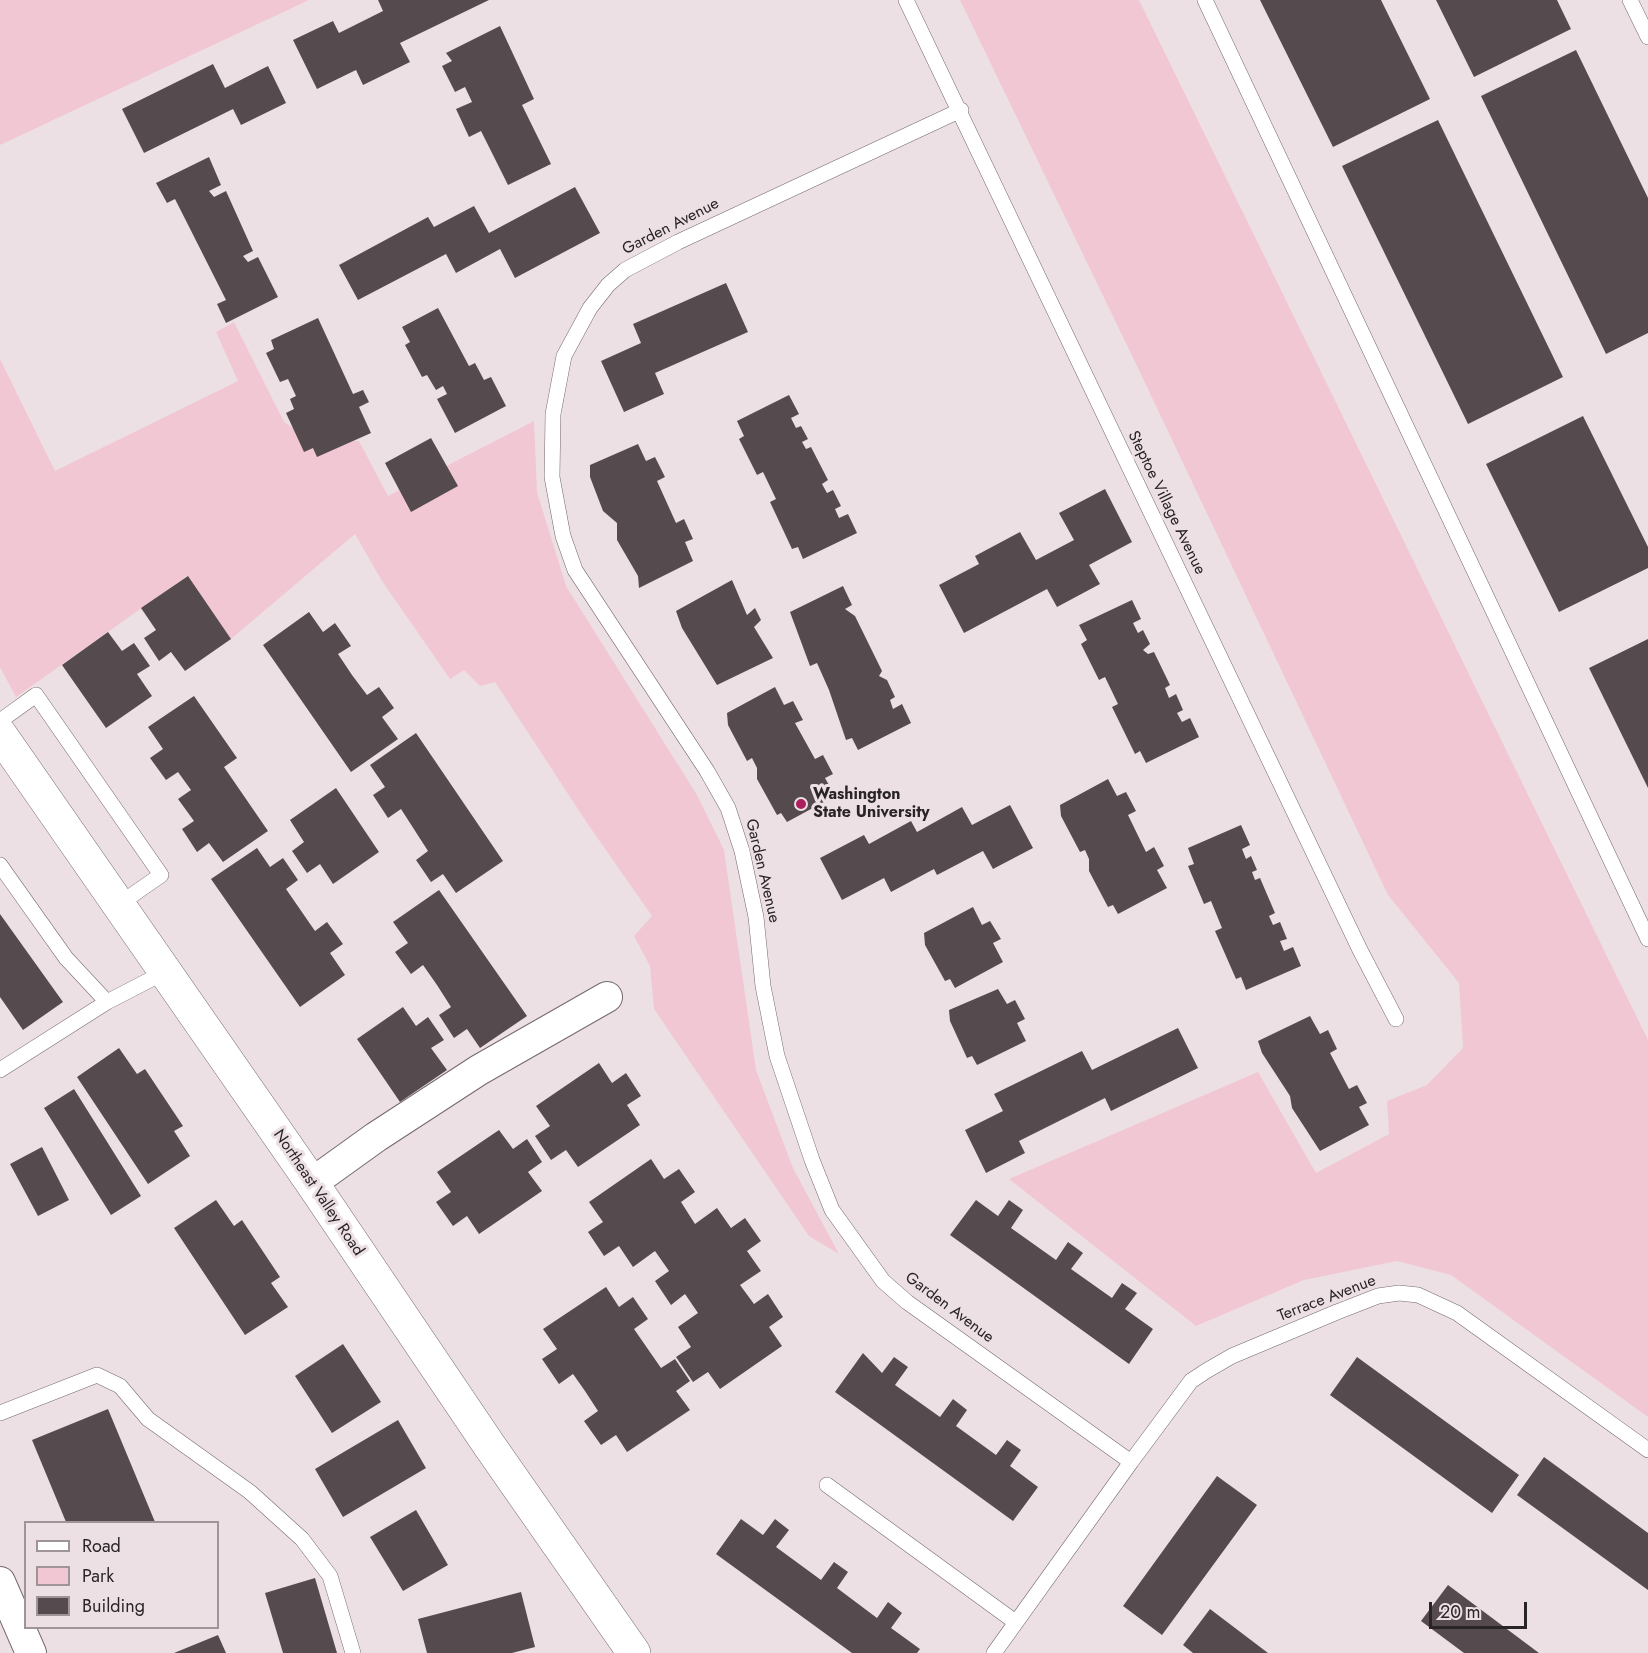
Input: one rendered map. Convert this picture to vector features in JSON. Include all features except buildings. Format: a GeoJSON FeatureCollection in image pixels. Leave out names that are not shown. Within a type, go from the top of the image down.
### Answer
{"type":"FeatureCollection","features":[{"type":"Feature","properties":{"kind":"street","name":"Northeast Valley Road"},"geometry":{"type":"LineString","coordinates":[[0,734],[312,1183],[495,1454],[634,1653]]}},
{"type":"Feature","properties":{"kind":"street"},"geometry":{"type":"LineString","coordinates":[[312,1183],[376,1137],[478,1070],[607,997]]}},
{"type":"Feature","properties":{"kind":"street"},"geometry":{"type":"LineString","coordinates":[[0,1582],[31,1653]]}},
{"type":"Feature","properties":{"kind":"lane","name":"Steptoe Village Avenue"},"geometry":{"type":"LineString","coordinates":[[906,0],[961,110],[1354,940],[1396,1019]]}},
{"type":"Feature","properties":{"kind":"lane"},"geometry":{"type":"LineString","coordinates":[[1205,0],[1648,939]]}},
{"type":"Feature","properties":{"kind":"lane"},"geometry":{"type":"LineString","coordinates":[[1630,0],[1648,37]]}},
{"type":"Feature","properties":{"kind":"lane","name":"Garden Avenue"},"geometry":{"type":"LineString","coordinates":[[961,110],[678,242],[625,270],[608,285],[590,308],[564,356],[553,414],[552,477],[559,520],[575,570],[707,771],[728,808],[742,851],[756,917],[763,986],[777,1056],[812,1160],[832,1210],[882,1281],[907,1302],[1131,1462]]}},
{"type":"Feature","properties":{"kind":"lane"},"geometry":{"type":"LineString","coordinates":[[0,721],[36,695],[161,875],[118,905]]}},
{"type":"Feature","properties":{"kind":"lane"},"geometry":{"type":"LineString","coordinates":[[0,865],[66,958],[107,1002]]}},
{"type":"Feature","properties":{"kind":"lane"},"geometry":{"type":"LineString","coordinates":[[0,1070],[107,1002],[165,972]]}},
{"type":"Feature","properties":{"kind":"lane","name":"Terrace Avenue"},"geometry":{"type":"LineString","coordinates":[[1131,1462],[1180,1394],[1191,1381],[1206,1371],[1232,1356],[1337,1312],[1378,1296],[1399,1293],[1418,1295],[1457,1314],[1648,1450]]}},
{"type":"Feature","properties":{"kind":"lane"},"geometry":{"type":"LineString","coordinates":[[0,1413],[97,1375],[120,1386],[148,1419],[250,1492],[302,1539],[330,1576],[353,1653]]}},
{"type":"Feature","properties":{"kind":"lane"},"geometry":{"type":"LineString","coordinates":[[994,1653],[1014,1621],[1131,1462]]}},
{"type":"Feature","properties":{"kind":"lane"},"geometry":{"type":"LineString","coordinates":[[827,1485],[1014,1621]]}},
{"type":"Feature","properties":{"kind":"green space"},"geometry":{"type":"Polygon","coordinates":[[[0,0],[309,0],[0,145],[0,0]]]}},
{"type":"Feature","properties":{"kind":"green space"},"geometry":{"type":"Polygon","coordinates":[[[960,0],[1139,0],[1648,1040],[1648,1417],[1451,1275],[1397,1261],[1304,1280],[1196,1326],[1009,1179],[1258,1072],[1316,1173],[1389,1134],[1387,1101],[1427,1085],[1463,1048],[1459,983],[1388,895],[960,0]]]}},
{"type":"Feature","properties":{"kind":"green space"},"geometry":{"type":"Polygon","coordinates":[[[234,322],[284,422],[314,442],[359,441],[388,496],[534,421],[537,492],[566,586],[697,795],[724,850],[756,1070],[793,1168],[839,1254],[809,1236],[654,1009],[650,966],[634,936],[652,916],[587,823],[495,682],[480,686],[464,670],[450,679],[382,581],[355,534],[231,639],[187,576],[16,697],[0,667],[0,359],[55,471],[238,381],[216,332],[234,322]]]}},
{"type":"Feature","properties":{"kind":"place","name":"Washington State University"},"geometry":{"type":"Point","coordinates":[801,804]}}]}
